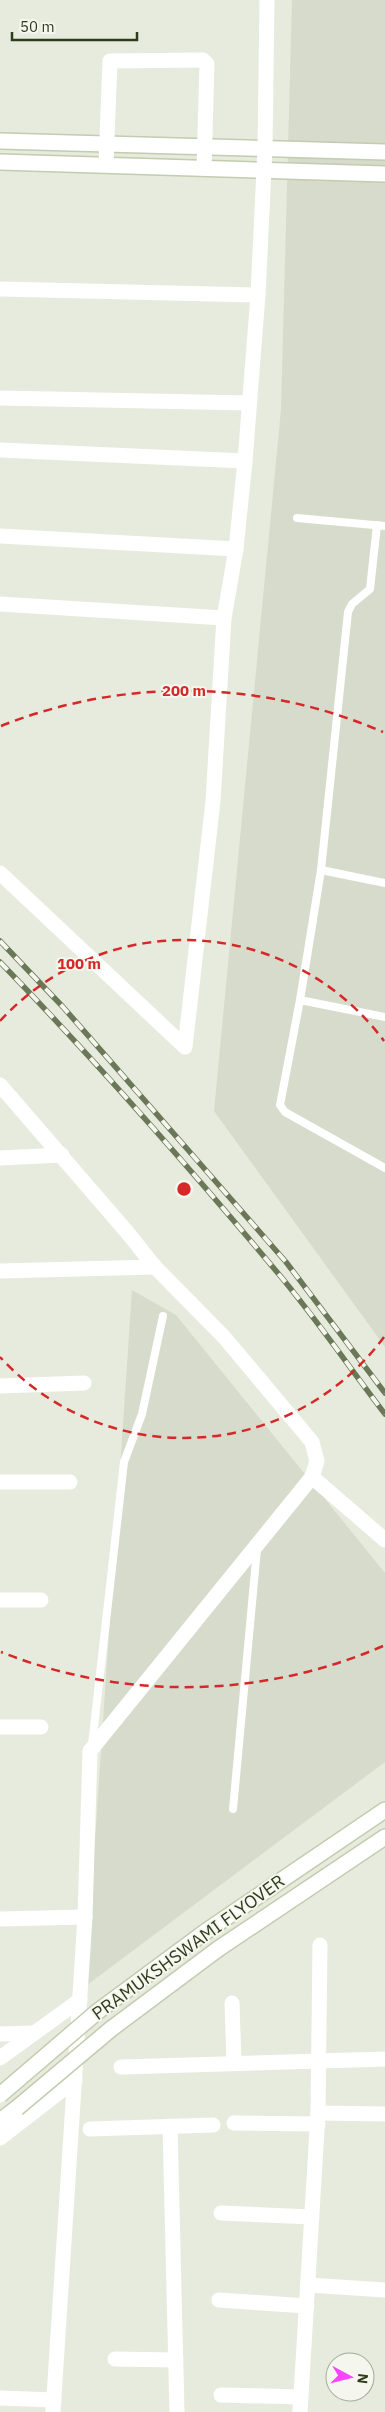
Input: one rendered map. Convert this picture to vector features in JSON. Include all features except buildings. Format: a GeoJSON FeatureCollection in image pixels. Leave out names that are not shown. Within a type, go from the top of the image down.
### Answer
{"type":"FeatureCollection","features":[{"type":"Feature","properties":{"kind":"street"},"geometry":{"type":"LineString","coordinates":[[0,873],[185,1048],[213,801],[224,618],[236,549],[246,461],[258,295],[265,148],[267,0]]}},
{"type":"Feature","properties":{"kind":"street"},"geometry":{"type":"LineString","coordinates":[[106,164],[110,61],[203,60],[207,64],[204,168]]}},
{"type":"Feature","properties":{"kind":"street"},"geometry":{"type":"LineString","coordinates":[[0,141],[385,152]]}},
{"type":"Feature","properties":{"kind":"street"},"geometry":{"type":"LineString","coordinates":[[0,162],[385,174]]}},
{"type":"Feature","properties":{"kind":"street"},"geometry":{"type":"LineString","coordinates":[[0,289],[258,295]]}},
{"type":"Feature","properties":{"kind":"street"},"geometry":{"type":"LineString","coordinates":[[0,398],[249,403]]}},
{"type":"Feature","properties":{"kind":"street"},"geometry":{"type":"LineString","coordinates":[[0,450],[246,461]]}},
{"type":"Feature","properties":{"kind":"street"},"geometry":{"type":"LineString","coordinates":[[0,536],[236,549]]}},
{"type":"Feature","properties":{"kind":"street"},"geometry":{"type":"LineString","coordinates":[[0,604],[224,618]]}},
{"type":"Feature","properties":{"kind":"street"},"geometry":{"type":"LineString","coordinates":[[0,1085],[62,1155],[155,1267],[224,1337],[312,1442],[317,1461],[312,1477],[92,1746],[90,1756],[85,1917],[54,2406],[0,2398]]}},
{"type":"Feature","properties":{"kind":"street"},"geometry":{"type":"LineString","coordinates":[[0,1158],[62,1155]]}},
{"type":"Feature","properties":{"kind":"street"},"geometry":{"type":"LineString","coordinates":[[0,1272],[155,1267]]}},
{"type":"Feature","properties":{"kind":"street"},"geometry":{"type":"LineString","coordinates":[[0,1386],[84,1383]]}},
{"type":"Feature","properties":{"kind":"street"},"geometry":{"type":"LineString","coordinates":[[312,1477],[385,1540]]}},
{"type":"Feature","properties":{"kind":"street"},"geometry":{"type":"LineString","coordinates":[[0,1482],[70,1482]]}},
{"type":"Feature","properties":{"kind":"street"},"geometry":{"type":"LineString","coordinates":[[0,1600],[41,1600]]}},
{"type":"Feature","properties":{"kind":"street"},"geometry":{"type":"LineString","coordinates":[[0,1727],[40,1727]]}},
{"type":"Feature","properties":{"kind":"street","name":"PRAMUKSHSWAMI FLYOVER"},"geometry":{"type":"LineString","coordinates":[[0,2095],[97,2012],[176,1952],[385,1810]]}},
{"type":"Feature","properties":{"kind":"street","name":"PRAMUKSHSWAMI FLYOVER"},"geometry":{"type":"LineString","coordinates":[[0,2121],[61,2072],[110,2029],[189,1970],[385,1836]]}},
{"type":"Feature","properties":{"kind":"street"},"geometry":{"type":"LineString","coordinates":[[0,1919],[85,1917]]}},
{"type":"Feature","properties":{"kind":"street"},"geometry":{"type":"LineString","coordinates":[[300,2412],[318,2119],[320,1945]]}},
{"type":"Feature","properties":{"kind":"street"},"geometry":{"type":"LineString","coordinates":[[0,2058],[80,2000]]}},
{"type":"Feature","properties":{"kind":"street"},"geometry":{"type":"LineString","coordinates":[[232,2003],[234,2063]]}},
{"type":"Feature","properties":{"kind":"street"},"geometry":{"type":"LineString","coordinates":[[0,2034],[33,2033]]}},
{"type":"Feature","properties":{"kind":"street"},"geometry":{"type":"LineString","coordinates":[[121,2067],[385,2059]]}},
{"type":"Feature","properties":{"kind":"street"},"geometry":{"type":"LineString","coordinates":[[0,2138],[75,2080]]}},
{"type":"Feature","properties":{"kind":"street"},"geometry":{"type":"LineString","coordinates":[[234,2123],[385,2114]]}},
{"type":"Feature","properties":{"kind":"street"},"geometry":{"type":"LineString","coordinates":[[90,2129],[213,2125]]}},
{"type":"Feature","properties":{"kind":"street"},"geometry":{"type":"LineString","coordinates":[[170,2126],[177,2412]]}},
{"type":"Feature","properties":{"kind":"street"},"geometry":{"type":"LineString","coordinates":[[221,2213],[312,2217]]}},
{"type":"Feature","properties":{"kind":"street"},"geometry":{"type":"LineString","coordinates":[[308,2285],[385,2290]]}},
{"type":"Feature","properties":{"kind":"street"},"geometry":{"type":"LineString","coordinates":[[219,2300],[307,2306]]}},
{"type":"Feature","properties":{"kind":"street"},"geometry":{"type":"LineString","coordinates":[[115,2359],[176,2360]]}},
{"type":"Feature","properties":{"kind":"street"},"geometry":{"type":"LineString","coordinates":[[221,2394],[301,2396]]}},
{"type":"Feature","properties":{"kind":"lane"},"geometry":{"type":"LineString","coordinates":[[298,518],[381,526],[370,589],[352,604],[348,612],[321,870],[300,1000],[280,1099],[282,1109],[385,1168]]}},
{"type":"Feature","properties":{"kind":"lane"},"geometry":{"type":"LineString","coordinates":[[321,870],[385,883]]}},
{"type":"Feature","properties":{"kind":"lane"},"geometry":{"type":"LineString","coordinates":[[300,1000],[385,1017]]}},
{"type":"Feature","properties":{"kind":"lane"},"geometry":{"type":"LineString","coordinates":[[92,1746],[124,1462],[142,1414],[163,1316]]}},
{"type":"Feature","properties":{"kind":"lane"},"geometry":{"type":"LineString","coordinates":[[233,1809],[257,1544]]}},
{"type":"Feature","properties":{"kind":"shaded area"},"geometry":{"type":"Polygon","coordinates":[[[292,0],[385,0],[385,1347],[214,1111],[281,409],[292,0]]]}},
{"type":"Feature","properties":{"kind":"shaded area"},"geometry":{"type":"Polygon","coordinates":[[[132,1290],[176,1315],[385,1573],[385,1762],[79,1991],[90,1914],[132,1290]]]}},
{"type":"Feature","properties":{"kind":"railway"},"geometry":{"type":"LineString","coordinates":[[0,941],[63,1007],[286,1262],[385,1393]]}},
{"type":"Feature","properties":{"kind":"railway"},"geometry":{"type":"LineString","coordinates":[[0,962],[176,1153],[277,1272],[385,1414]]}}]}
